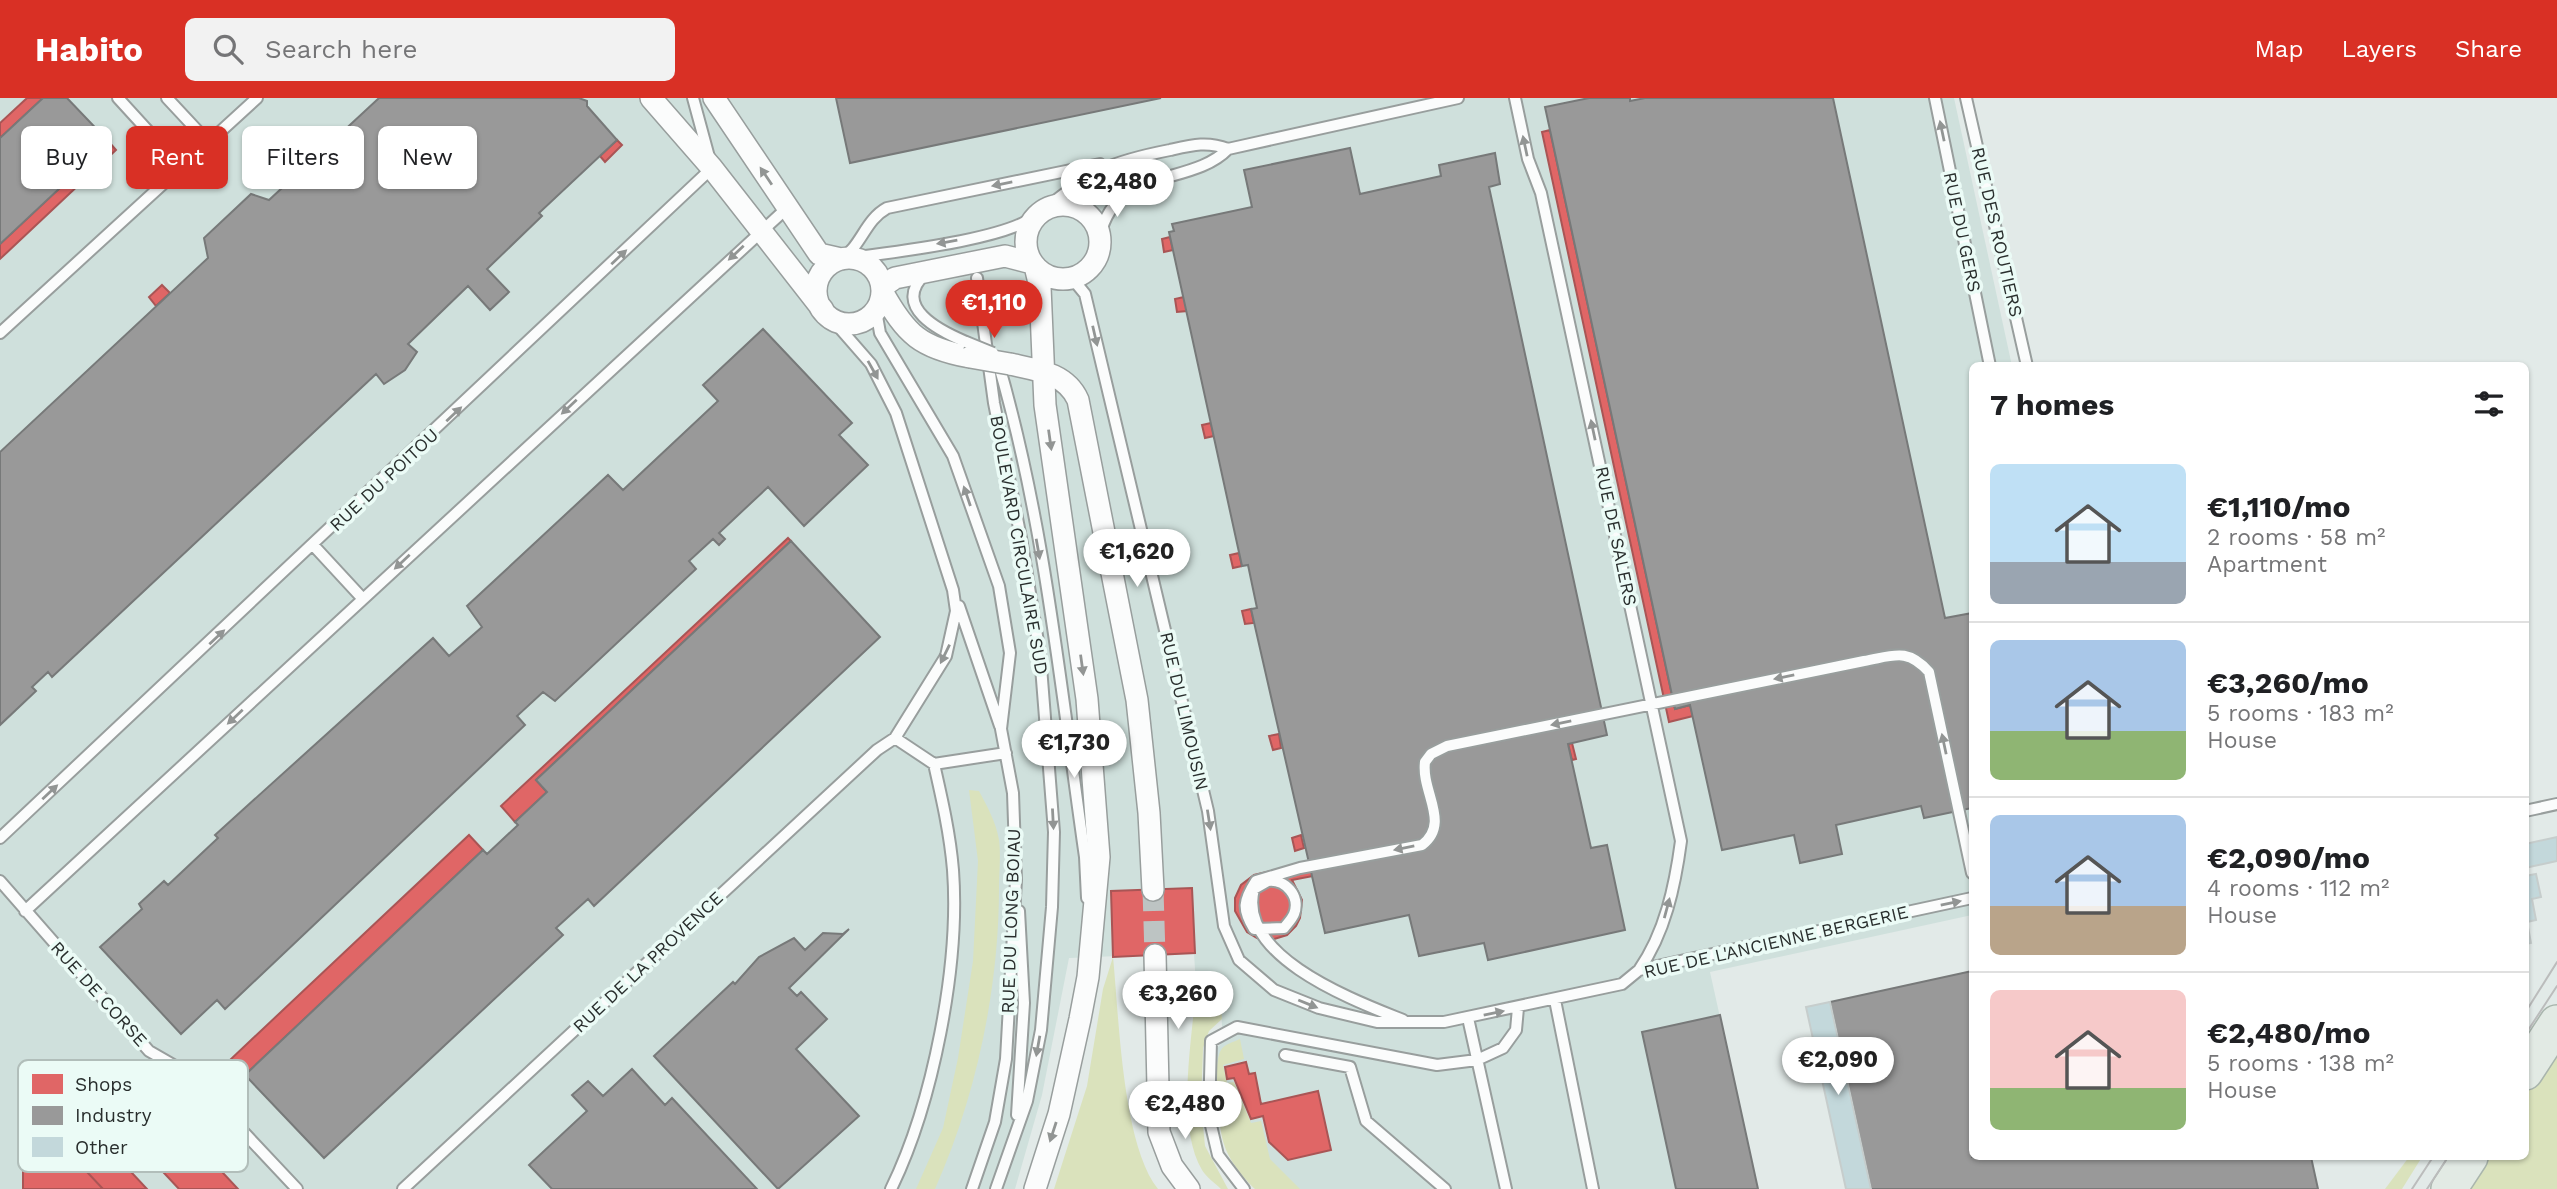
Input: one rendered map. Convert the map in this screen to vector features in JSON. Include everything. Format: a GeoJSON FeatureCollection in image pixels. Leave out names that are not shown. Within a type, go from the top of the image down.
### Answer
{"type":"FeatureCollection","features":[{"type":"Feature","properties":{"kind":"highway"},"geometry":{"type":"LineString","coordinates":[[2529,1066],[2557,1023]]}},
{"type":"Feature","properties":{"kind":"highway"},"geometry":{"type":"LineString","coordinates":[[2449,1189],[2468,1160]]}},
{"type":"Feature","properties":{"kind":"street"},"geometry":{"type":"LineString","coordinates":[[651,98],[712,168],[826,314],[839,322],[859,322],[868,318],[888,280],[1005,256],[1034,265],[1043,274],[1067,279],[1080,276],[1097,258],[1100,236],[1097,225],[1080,208],[1056,204],[1040,213],[1026,236],[1025,246],[1034,265],[1040,287],[1023,366],[1097,797],[1099,858],[1092,941],[1080,1019],[1059,1114],[1035,1189]]}},
{"type":"Feature","properties":{"kind":"street"},"geometry":{"type":"LineString","coordinates":[[714,98],[819,254],[868,264],[879,278],[881,293],[918,341],[939,351],[968,350],[1023,366],[1064,379],[1072,387],[1078,400],[1137,701],[1149,813],[1153,890]]}},
{"type":"Feature","properties":{"kind":"street"},"geometry":{"type":"LineString","coordinates":[[826,314],[818,301],[818,280],[823,270],[846,259]]}},
{"type":"Feature","properties":{"kind":"street"},"geometry":{"type":"LineString","coordinates":[[1155,955],[1159,1132],[1172,1166],[1189,1189]]}},
{"type":"Feature","properties":{"kind":"lane"},"geometry":{"type":"LineString","coordinates":[[118,98],[144,126]]}},
{"type":"Feature","properties":{"kind":"lane"},"geometry":{"type":"LineString","coordinates":[[167,98],[193,126]]}},
{"type":"Feature","properties":{"kind":"lane"},"geometry":{"type":"LineString","coordinates":[[226,126],[257,98]]}},
{"type":"Feature","properties":{"kind":"lane"},"geometry":{"type":"LineString","coordinates":[[693,98],[712,168]]}},
{"type":"Feature","properties":{"kind":"lane"},"geometry":{"type":"LineString","coordinates":[[1100,236],[1105,219],[1130,192],[1147,181],[1209,164],[1228,149],[1458,98]]}},
{"type":"Feature","properties":{"kind":"lane","name":"RUE DE SALERS"},"geometry":{"type":"LineString","coordinates":[[1515,98],[1528,159],[1541,193],[1681,841],[1664,922],[1650,954],[1639,970]]}},
{"type":"Feature","properties":{"kind":"lane","name":"RUE DU GERS"},"geometry":{"type":"LineString","coordinates":[[1935,98],[1989,362]]}},
{"type":"Feature","properties":{"kind":"lane","name":"RUE DES ROUTIERS"},"geometry":{"type":"LineString","coordinates":[[1966,98],[2026,362]]}},
{"type":"Feature","properties":{"kind":"lane"},"geometry":{"type":"LineString","coordinates":[[846,259],[871,219],[887,208],[1210,142],[1228,149]]}},
{"type":"Feature","properties":{"kind":"lane"},"geometry":{"type":"LineString","coordinates":[[846,259],[996,233],[1026,223],[1079,182],[1117,161]]}},
{"type":"Feature","properties":{"kind":"lane","name":"RUE DU POITOU"},"geometry":{"type":"LineString","coordinates":[[0,838],[314,546],[712,168]]}},
{"type":"Feature","properties":{"kind":"lane"},"geometry":{"type":"LineString","coordinates":[[0,333],[157,189]]}},
{"type":"Feature","properties":{"kind":"lane"},"geometry":{"type":"LineString","coordinates":[[25,911],[761,229],[787,208]]}},
{"type":"Feature","properties":{"kind":"lane"},"geometry":{"type":"LineString","coordinates":[[933,270],[919,280],[916,305],[936,329],[968,350]]}},
{"type":"Feature","properties":{"kind":"lane","name":"BOULEVARD CIRCULAIRE SUD"},"geometry":{"type":"LineString","coordinates":[[977,278],[994,403],[1021,538],[1040,654],[1054,832],[1052,907],[1041,1030],[1027,1101],[1012,1146]]}},
{"type":"Feature","properties":{"kind":"lane","name":"RUE DU LIMOUSIN"},"geometry":{"type":"LineString","coordinates":[[1067,279],[1081,287],[1088,307],[1208,811],[1224,926],[1239,960],[1274,990],[1319,1008],[1377,1022]]}},
{"type":"Feature","properties":{"kind":"lane","name":"RUE DU LONG BOIAU"},"geometry":{"type":"LineString","coordinates":[[881,293],[877,316],[880,333],[944,436],[999,586],[1010,653],[1001,729],[1016,828],[1016,880],[1003,1079],[995,1122],[972,1189]]}},
{"type":"Feature","properties":{"kind":"lane"},"geometry":{"type":"LineString","coordinates":[[826,314],[871,364],[896,413],[1001,729]]}},
{"type":"Feature","properties":{"kind":"lane"},"geometry":{"type":"LineString","coordinates":[[984,316],[1009,398],[1045,588],[1085,857],[1092,941]]}},
{"type":"Feature","properties":{"kind":"lane"},"geometry":{"type":"LineString","coordinates":[[314,546],[363,599]]}},
{"type":"Feature","properties":{"kind":"lane"},"geometry":{"type":"LineString","coordinates":[[953,590],[955,626],[946,656],[895,737],[934,764],[1006,753]]}},
{"type":"Feature","properties":{"kind":"lane"},"geometry":{"type":"LineString","coordinates":[[1409,1023],[1336,993],[1298,969],[1274,947],[1266,936],[1261,930],[1258,926],[1250,904],[1254,889],[1268,881],[1277,880],[1283,884],[1293,893],[1296,902],[1294,914],[1284,928],[1270,930],[1262,930],[1261,930],[1254,929],[1245,914],[1244,900],[1256,881],[1300,868],[1422,845],[1431,838],[1436,826],[1425,762],[1431,754],[1447,746],[1864,661],[1912,656],[1929,671],[1969,859]]}},
{"type":"Feature","properties":{"kind":"lane","name":"RUE DE LA PROVENCE"},"geometry":{"type":"LineString","coordinates":[[403,1189],[867,759],[895,737]]}},
{"type":"Feature","properties":{"kind":"lane"},"geometry":{"type":"LineString","coordinates":[[891,1189],[915,1128],[932,1065],[943,1013],[950,951],[954,902],[953,870],[934,764]]}},
{"type":"Feature","properties":{"kind":"lane"},"geometry":{"type":"LineString","coordinates":[[2529,810],[2557,804]]}},
{"type":"Feature","properties":{"kind":"lane"},"geometry":{"type":"LineString","coordinates":[[996,1189],[1012,1146],[1024,1037],[1023,953],[1016,880]]}},
{"type":"Feature","properties":{"kind":"lane","name":"RUE DE CORSE"},"geometry":{"type":"LineString","coordinates":[[0,881],[149,1051],[165,1060]]}},
{"type":"Feature","properties":{"kind":"lane","name":"RUE DE L'ANCIENNE BERGERIE"},"geometry":{"type":"LineString","coordinates":[[1377,1022],[1444,1022],[1518,1008],[1622,984],[1639,970],[1969,899]]}},
{"type":"Feature","properties":{"kind":"lane"},"geometry":{"type":"LineString","coordinates":[[1555,1000],[1592,1189]]}},
{"type":"Feature","properties":{"kind":"lane"},"geometry":{"type":"LineString","coordinates":[[1244,1189],[1218,1155],[1209,1117],[1211,1041],[1217,1035],[1237,1027],[1437,1065],[1477,1060],[1503,1048],[1516,1030],[1518,1008]]}},
{"type":"Feature","properties":{"kind":"lane"},"geometry":{"type":"LineString","coordinates":[[1468,1018],[1506,1189]]}},
{"type":"Feature","properties":{"kind":"lane"},"geometry":{"type":"LineString","coordinates":[[1285,1055],[1350,1067],[1366,1121],[1445,1189]]}},
{"type":"Feature","properties":{"kind":"lane","name":"RUE DE CORSE"},"geometry":{"type":"LineString","coordinates":[[248,1137],[297,1189]]}},
{"type":"Feature","properties":{"kind":"shaded area"},"geometry":{"type":"Polygon","coordinates":[[[0,98],[1954,98],[2011,362],[1969,362],[1969,916],[1710,972],[1758,1189],[1293,1189],[1236,1126],[1214,1052],[1223,1041],[1221,1009],[1206,1008],[1206,985],[1196,985],[1194,953],[1069,958],[1042,1095],[1015,1189],[0,1189],[0,98]]]}},
{"type":"Feature","properties":{"kind":"green space"},"geometry":{"type":"Polygon","coordinates":[[[969,790],[979,791],[999,840],[998,926],[990,1003],[973,1080],[950,1154],[935,1189],[916,1189],[943,1128],[958,1058],[973,961],[978,861],[969,790]]]}},
{"type":"Feature","properties":{"kind":"green space"},"geometry":{"type":"Polygon","coordinates":[[[1113,957],[1120,1044],[1130,1111],[1146,1169],[1158,1189],[1054,1189],[1087,1086],[1103,989],[1113,957]]]}},
{"type":"Feature","properties":{"kind":"green space"},"geometry":{"type":"Polygon","coordinates":[[[1196,985],[1206,985],[1206,1008],[1221,1008],[1222,1019],[1209,1031],[1203,1048],[1201,1106],[1205,1146],[1228,1189],[1221,1189],[1202,1170],[1189,1129],[1188,1080],[1196,985]]]}},
{"type":"Feature","properties":{"kind":"green space"},"geometry":{"type":"Polygon","coordinates":[[[1240,1039],[1244,1059],[1223,1065],[1227,1083],[1234,1082],[1251,1123],[1261,1121],[1270,1159],[1300,1189],[1255,1189],[1226,1150],[1218,1110],[1218,1058],[1222,1048],[1240,1039]]]}},
{"type":"Feature","properties":{"kind":"green space"},"geometry":{"type":"Polygon","coordinates":[[[2557,1043],[2557,1189],[2459,1189],[2479,1160],[2529,1160],[2529,1084],[2557,1043]]]}},
{"type":"Feature","properties":{"kind":"green space"},"geometry":{"type":"Polygon","coordinates":[[[2407,1160],[2420,1160],[2402,1189],[2385,1189],[2407,1160]]]}},
{"type":"Feature","properties":{"kind":"building: Shops"},"geometry":{"type":"Polygon","coordinates":[[[27,98],[43,98],[0,138],[0,123],[27,98]]]}},
{"type":"Feature","properties":{"kind":"building: Shops"},"geometry":{"type":"Polygon","coordinates":[[[1550,130],[1675,709],[1690,705],[1693,716],[1669,722],[1542,132],[1550,130]]]}},
{"type":"Feature","properties":{"kind":"building: Shops"},"geometry":{"type":"Polygon","coordinates":[[[617,140],[622,145],[605,162],[600,156],[617,140]]]}},
{"type":"Feature","properties":{"kind":"building: Shops"},"geometry":{"type":"Polygon","coordinates":[[[59,189],[74,189],[0,259],[0,244],[59,189]]]}},
{"type":"Feature","properties":{"kind":"building: Shops"},"geometry":{"type":"Polygon","coordinates":[[[1170,237],[1173,250],[1164,252],[1162,239],[1170,237]]]}},
{"type":"Feature","properties":{"kind":"building: Shops"},"geometry":{"type":"Polygon","coordinates":[[[162,285],[170,293],[156,306],[149,297],[162,285]]]}},
{"type":"Feature","properties":{"kind":"building: Shops"},"geometry":{"type":"Polygon","coordinates":[[[1184,297],[1187,311],[1177,312],[1175,299],[1184,297]]]}},
{"type":"Feature","properties":{"kind":"building: Shops"},"geometry":{"type":"Polygon","coordinates":[[[1211,423],[1214,436],[1205,438],[1202,425],[1211,423]]]}},
{"type":"Feature","properties":{"kind":"building: Shops"},"geometry":{"type":"Polygon","coordinates":[[[788,538],[791,541],[536,780],[547,792],[515,822],[501,806],[788,538]]]}},
{"type":"Feature","properties":{"kind":"building: Shops"},"geometry":{"type":"Polygon","coordinates":[[[1239,553],[1242,566],[1233,568],[1230,555],[1239,553]]]}},
{"type":"Feature","properties":{"kind":"building: Shops"},"geometry":{"type":"Polygon","coordinates":[[[1251,609],[1254,623],[1245,624],[1242,611],[1251,609]]]}},
{"type":"Feature","properties":{"kind":"building: Shops"},"geometry":{"type":"Polygon","coordinates":[[[1279,734],[1281,748],[1273,750],[1269,736],[1279,734]]]}},
{"type":"Feature","properties":{"kind":"building: Shops"},"geometry":{"type":"Polygon","coordinates":[[[1572,743],[1576,759],[1572,760],[1568,744],[1572,743]]]}},
{"type":"Feature","properties":{"kind":"building: Shops"},"geometry":{"type":"Polygon","coordinates":[[[469,835],[483,850],[248,1072],[248,1060],[231,1059],[469,835]]]}},
{"type":"Feature","properties":{"kind":"building: Shops"},"geometry":{"type":"Polygon","coordinates":[[[1301,835],[1304,848],[1295,851],[1292,838],[1301,835]]]}},
{"type":"Feature","properties":{"kind":"building: Shops"},"geometry":{"type":"Polygon","coordinates":[[[1310,862],[1313,876],[1292,880],[1302,900],[1296,926],[1287,935],[1271,940],[1257,938],[1247,932],[1235,911],[1235,898],[1241,885],[1254,875],[1310,862]]]}},
{"type":"Feature","properties":{"kind":"building: Shops"},"geometry":{"type":"Polygon","coordinates":[[[1192,888],[1195,953],[1113,957],[1111,891],[1192,888]]]}},
{"type":"Feature","properties":{"kind":"building: Shops"},"geometry":{"type":"Polygon","coordinates":[[[1206,985],[1221,985],[1221,1008],[1206,1008],[1206,985]]]}},
{"type":"Feature","properties":{"kind":"building: Shops"},"geometry":{"type":"Polygon","coordinates":[[[1246,1062],[1249,1074],[1255,1073],[1261,1104],[1318,1091],[1331,1150],[1288,1160],[1269,1142],[1263,1116],[1251,1119],[1234,1078],[1227,1079],[1225,1067],[1246,1062]]]}},
{"type":"Feature","properties":{"kind":"building: Shops"},"geometry":{"type":"Polygon","coordinates":[[[23,1172],[87,1172],[103,1189],[23,1189],[23,1172]]]}},
{"type":"Feature","properties":{"kind":"building: Shops"},"geometry":{"type":"Polygon","coordinates":[[[87,1172],[131,1172],[147,1189],[103,1189],[87,1172]]]}},
{"type":"Feature","properties":{"kind":"building: Shops"},"geometry":{"type":"Polygon","coordinates":[[[163,1172],[222,1172],[238,1189],[179,1189],[163,1172]]]}},
{"type":"Feature","properties":{"kind":"building: Industry"},"geometry":{"type":"Polygon","coordinates":[[[43,98],[67,98],[94,126],[21,126],[21,189],[59,189],[0,244],[0,138],[43,98]]]}},
{"type":"Feature","properties":{"kind":"building: Industry"},"geometry":{"type":"Polygon","coordinates":[[[379,98],[579,98],[587,101],[587,106],[617,140],[539,213],[542,216],[487,269],[509,292],[490,310],[468,286],[408,344],[417,352],[405,370],[384,384],[376,374],[52,677],[48,672],[32,687],[36,691],[0,725],[0,452],[208,258],[204,238],[251,194],[269,200],[281,189],[364,189],[364,126],[349,126],[379,98]]]}},
{"type":"Feature","properties":{"kind":"building: Industry"},"geometry":{"type":"Polygon","coordinates":[[[836,98],[1161,98],[850,163],[836,98]]]}},
{"type":"Feature","properties":{"kind":"building: Industry"},"geometry":{"type":"Polygon","coordinates":[[[1589,98],[1630,98],[1630,101],[1645,98],[1833,98],[1945,618],[1969,614],[1969,809],[1924,818],[1921,806],[1836,825],[1842,854],[1800,863],[1794,835],[1722,850],[1690,705],[1675,709],[1545,107],[1589,98]]]}},
{"type":"Feature","properties":{"kind":"building: Industry"},"geometry":{"type":"Polygon","coordinates":[[[1350,148],[1360,194],[1441,176],[1439,165],[1495,153],[1500,184],[1489,187],[1607,735],[1568,744],[1591,848],[1607,845],[1625,930],[1488,960],[1484,943],[1419,956],[1409,915],[1325,933],[1251,609],[1257,608],[1248,565],[1242,566],[1169,232],[1174,231],[1172,224],[1252,207],[1244,170],[1350,148]]]}},
{"type":"Feature","properties":{"kind":"building: Industry"},"geometry":{"type":"Polygon","coordinates":[[[763,329],[852,423],[839,435],[868,465],[804,526],[768,487],[719,533],[725,539],[719,545],[713,539],[689,561],[696,569],[555,701],[543,692],[517,716],[525,725],[225,1009],[217,1000],[181,1034],[100,947],[142,909],[139,904],[164,881],[168,885],[218,838],[215,835],[433,638],[449,656],[482,627],[467,606],[608,475],[623,490],[718,401],[703,385],[763,329]]]}},
{"type":"Feature","properties":{"kind":"building: Industry"},"geometry":{"type":"Polygon","coordinates":[[[791,541],[880,637],[594,906],[588,899],[556,928],[563,935],[324,1158],[248,1078],[248,1072],[483,850],[487,854],[518,825],[515,822],[547,792],[536,780],[791,541]]]}},
{"type":"Feature","properties":{"kind":"building: Industry"},"geometry":{"type":"Polygon","coordinates":[[[849,929],[789,988],[797,996],[801,992],[827,1019],[796,1049],[859,1116],[778,1189],[654,1056],[733,982],[735,984],[759,957],[794,938],[805,950],[823,933],[843,934],[849,929]]]}},
{"type":"Feature","properties":{"kind":"building: Industry"},"geometry":{"type":"Polygon","coordinates":[[[1969,972],[1969,1160],[2312,1160],[2318,1189],[1871,1189],[1830,1002],[1969,972]]]}},
{"type":"Feature","properties":{"kind":"building: Industry"},"geometry":{"type":"Polygon","coordinates":[[[1720,1015],[1758,1189],[1676,1189],[1642,1032],[1720,1015]]]}},
{"type":"Feature","properties":{"kind":"building: Industry"},"geometry":{"type":"Polygon","coordinates":[[[632,1069],[665,1105],[672,1098],[757,1189],[552,1189],[529,1165],[587,1111],[572,1095],[588,1081],[603,1096],[632,1069]]]}},
{"type":"Feature","properties":{"kind":"building: Other"},"geometry":{"type":"Polygon","coordinates":[[[2557,837],[2557,861],[2529,867],[2529,843],[2557,837]]]}},
{"type":"Feature","properties":{"kind":"building: Other"},"geometry":{"type":"Polygon","coordinates":[[[2536,874],[2541,897],[2532,899],[2536,920],[2529,922],[2529,875],[2536,874]]]}},
{"type":"Feature","properties":{"kind":"building: Other"},"geometry":{"type":"Polygon","coordinates":[[[1830,1002],[1871,1189],[1846,1189],[1806,1007],[1830,1002]]]}},
{"type":"Feature","properties":{"kind":"tunnel"},"geometry":{"type":"LineString","coordinates":[[1153,890],[1155,955]]}},
{"type":"Feature","properties":{"kind":"tram line"},"geometry":{"type":"LineString","coordinates":[[2529,1007],[2557,962]]}},
{"type":"Feature","properties":{"kind":"tram line"},"geometry":{"type":"LineString","coordinates":[[2529,1029],[2557,986]]}},
{"type":"Feature","properties":{"kind":"tram line"},"geometry":{"type":"LineString","coordinates":[[2412,1189],[2431,1160]]}},
{"type":"Feature","properties":{"kind":"tram line"},"geometry":{"type":"LineString","coordinates":[[2427,1189],[2446,1160]]}}]}
